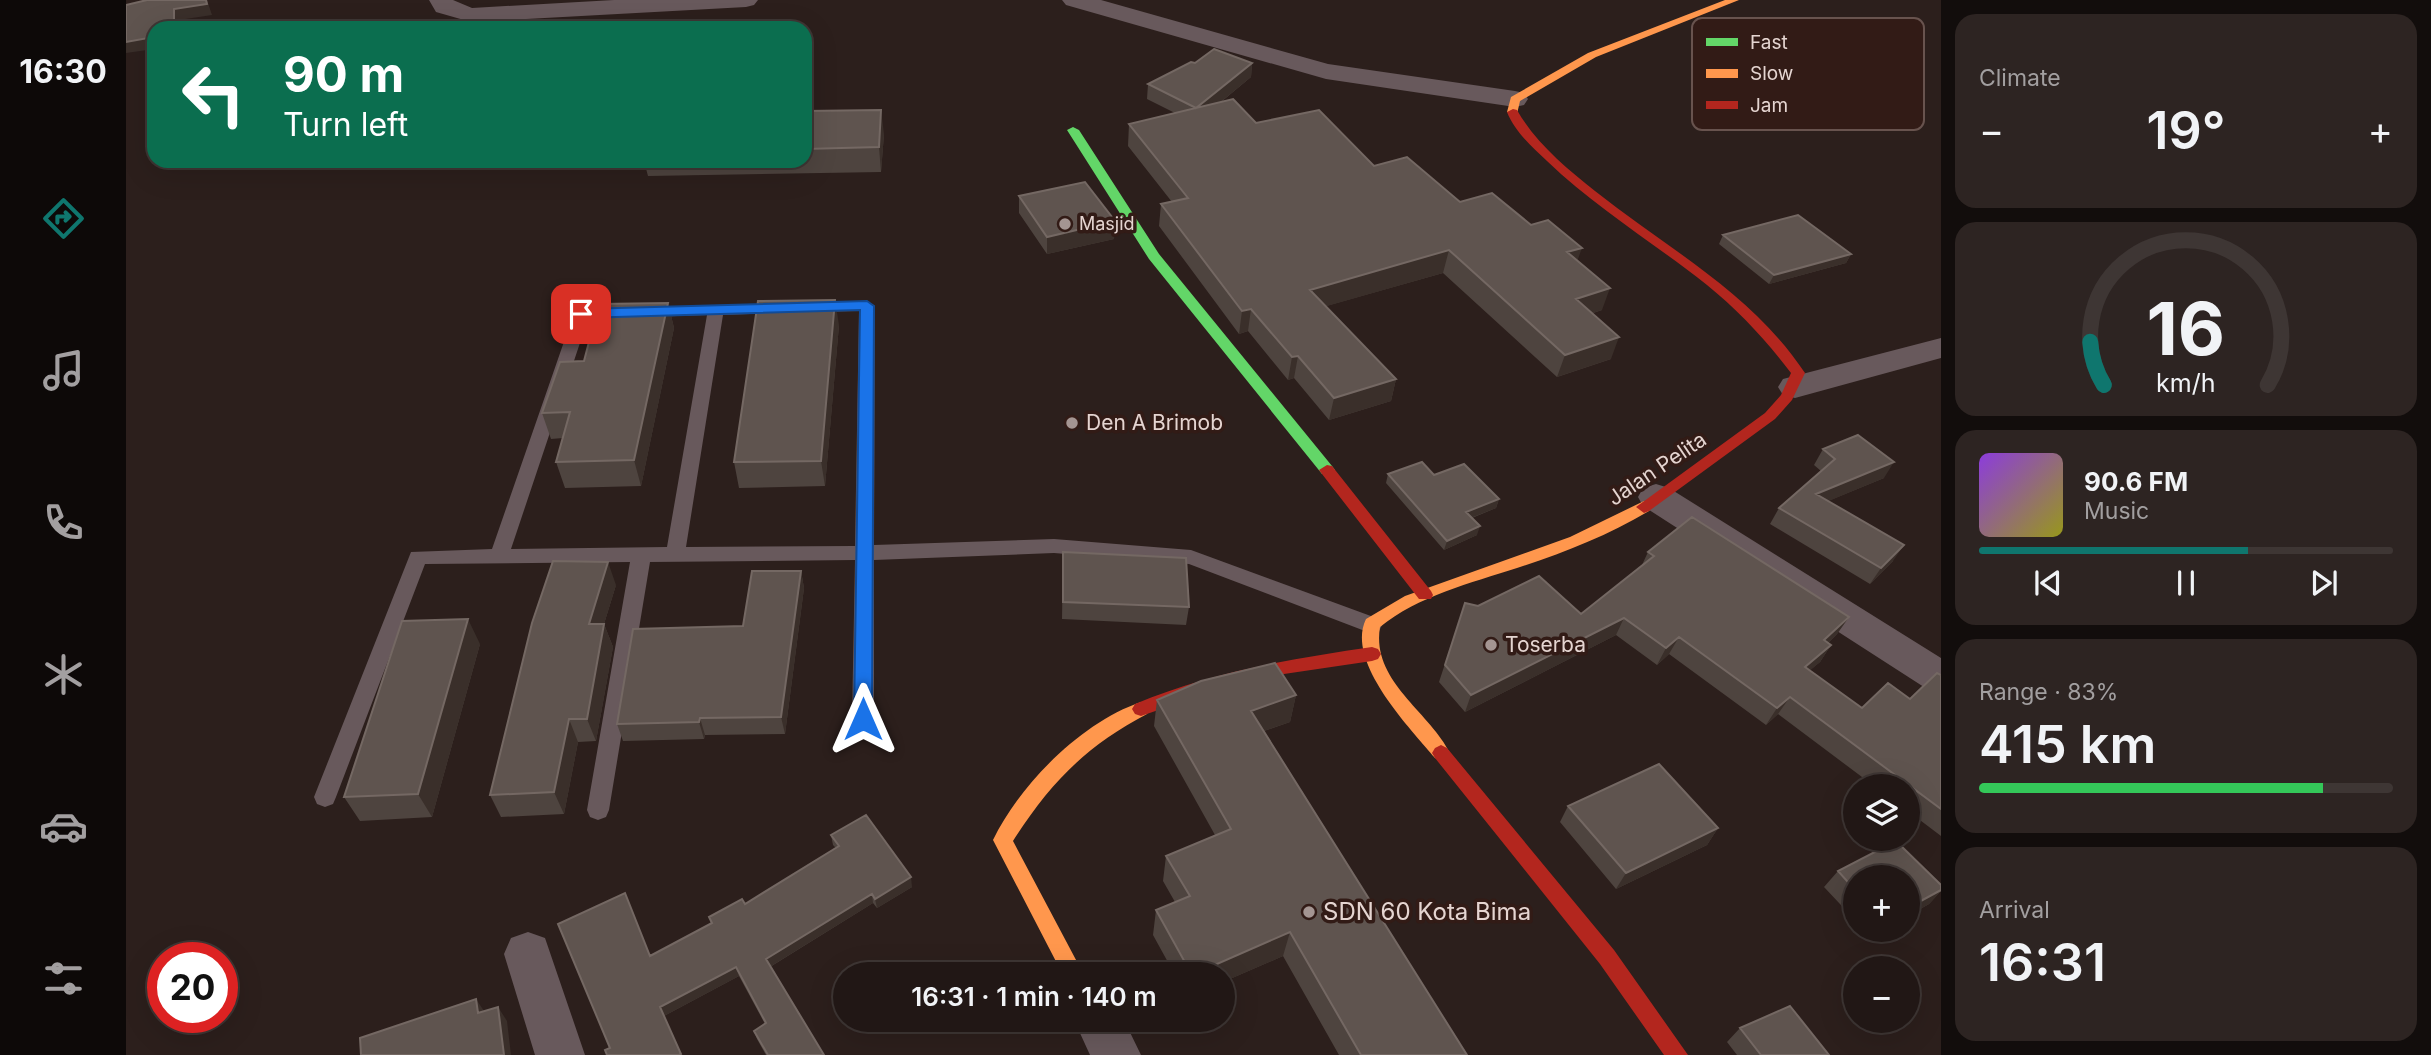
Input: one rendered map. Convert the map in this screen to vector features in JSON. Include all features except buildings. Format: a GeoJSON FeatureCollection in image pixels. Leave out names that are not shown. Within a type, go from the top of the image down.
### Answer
{"type":"FeatureCollection","features":[{"type":"Feature","properties":{"kind":"main road"},"geometry":{"type":"LineString","coordinates":[[1734,0],[1574,64],[1535,84],[1515,99],[1513,115],[1536,146],[1572,179],[1730,298],[1786,352],[1798,373],[1795,387]]}},
{"type":"Feature","properties":{"kind":"main road"},"geometry":{"type":"LineString","coordinates":[[1073,130],[1154,256],[1280,410],[1425,595]]}},
{"type":"Feature","properties":{"kind":"main road","name":"Jalan Pelita"},"geometry":{"type":"LineString","coordinates":[[1372,625],[1380,617],[1425,595],[1555,548],[1627,517],[1762,422],[1795,391],[1795,387]]}},
{"type":"Feature","properties":{"kind":"main road"},"geometry":{"type":"LineString","coordinates":[[1372,625],[1369,635],[1372,654],[1396,696],[1607,957],[1677,1055]]}},
{"type":"Feature","properties":{"kind":"main road"},"geometry":{"type":"LineString","coordinates":[[1067,962],[1003,839],[1015,815],[1043,777],[1083,741],[1152,701],[1244,673],[1372,654]]}},
{"type":"Feature","properties":{"kind":"street"},"geometry":{"type":"LineString","coordinates":[[442,0],[445,7],[471,15],[571,6],[746,0]]}},
{"type":"Feature","properties":{"kind":"street"},"geometry":{"type":"LineString","coordinates":[[1074,0],[1325,71],[1515,99]]}},
{"type":"Feature","properties":{"kind":"street"},"geometry":{"type":"LineString","coordinates":[[1795,387],[1941,348]]}},
{"type":"Feature","properties":{"kind":"street"},"geometry":{"type":"LineString","coordinates":[[1656,497],[1941,678]]}},
{"type":"Feature","properties":{"kind":"street"},"geometry":{"type":"LineString","coordinates":[[528,954],[560,1055]]}},
{"type":"Feature","properties":{"kind":"street"},"geometry":{"type":"LineString","coordinates":[[1104,1032],[1116,1055]]}},
{"type":"Feature","properties":{"kind":"lane"},"geometry":{"type":"LineString","coordinates":[[499,556],[581,314],[867,306],[863,719]]}},
{"type":"Feature","properties":{"kind":"lane"},"geometry":{"type":"LineString","coordinates":[[675,555],[716,310]]}},
{"type":"Feature","properties":{"kind":"lane"},"geometry":{"type":"LineString","coordinates":[[325,797],[418,557],[863,552],[1054,546],[1191,557],[1372,625]]}},
{"type":"Feature","properties":{"kind":"lane"},"geometry":{"type":"LineString","coordinates":[[598,810],[640,555]]}},
{"type":"Feature","properties":{"kind":"traffic: fast"},"geometry":{"type":"LineString","coordinates":[[1073,130],[1154,256],[1327,470]]}},
{"type":"Feature","properties":{"kind":"traffic: slow"},"geometry":{"type":"LineString","coordinates":[[1513,112],[1515,99],[1592,55],[1734,0]]}},
{"type":"Feature","properties":{"kind":"traffic: slow"},"geometry":{"type":"LineString","coordinates":[[1441,753],[1405,710],[1381,674],[1369,639],[1372,624],[1411,600],[1575,541],[1644,507]]}},
{"type":"Feature","properties":{"kind":"traffic: slow"},"geometry":{"type":"LineString","coordinates":[[1067,962],[1003,840],[1031,798],[1061,764],[1096,735],[1141,709]]}},
{"type":"Feature","properties":{"kind":"traffic: jam"},"geometry":{"type":"LineString","coordinates":[[1513,112],[1529,137],[1573,179],[1710,281],[1743,309],[1773,339],[1798,373],[1787,397],[1770,416],[1644,507]]}},
{"type":"Feature","properties":{"kind":"traffic: jam"},"geometry":{"type":"LineString","coordinates":[[1327,470],[1425,595]]}},
{"type":"Feature","properties":{"kind":"traffic: jam"},"geometry":{"type":"LineString","coordinates":[[1141,709],[1196,688],[1254,673],[1372,654]]}},
{"type":"Feature","properties":{"kind":"traffic: jam"},"geometry":{"type":"LineString","coordinates":[[1441,753],[1607,957],[1677,1055]]}},
{"type":"Feature","properties":{"kind":"place","name":"Masjid"},"geometry":{"type":"Point","coordinates":[1065,224]}},
{"type":"Feature","properties":{"kind":"place","name":"Den A Brimob"},"geometry":{"type":"Point","coordinates":[1072,423]}},
{"type":"Feature","properties":{"kind":"place","name":"Toserba"},"geometry":{"type":"Point","coordinates":[1491,645]}},
{"type":"Feature","properties":{"kind":"place","name":"SDN 60 Kota Bima"},"geometry":{"type":"Point","coordinates":[1309,912]}},
{"type":"Feature","properties":{"kind":"route"},"geometry":{"type":"LineString","coordinates":[[581,314],[867,306],[863,719]]}}]}
